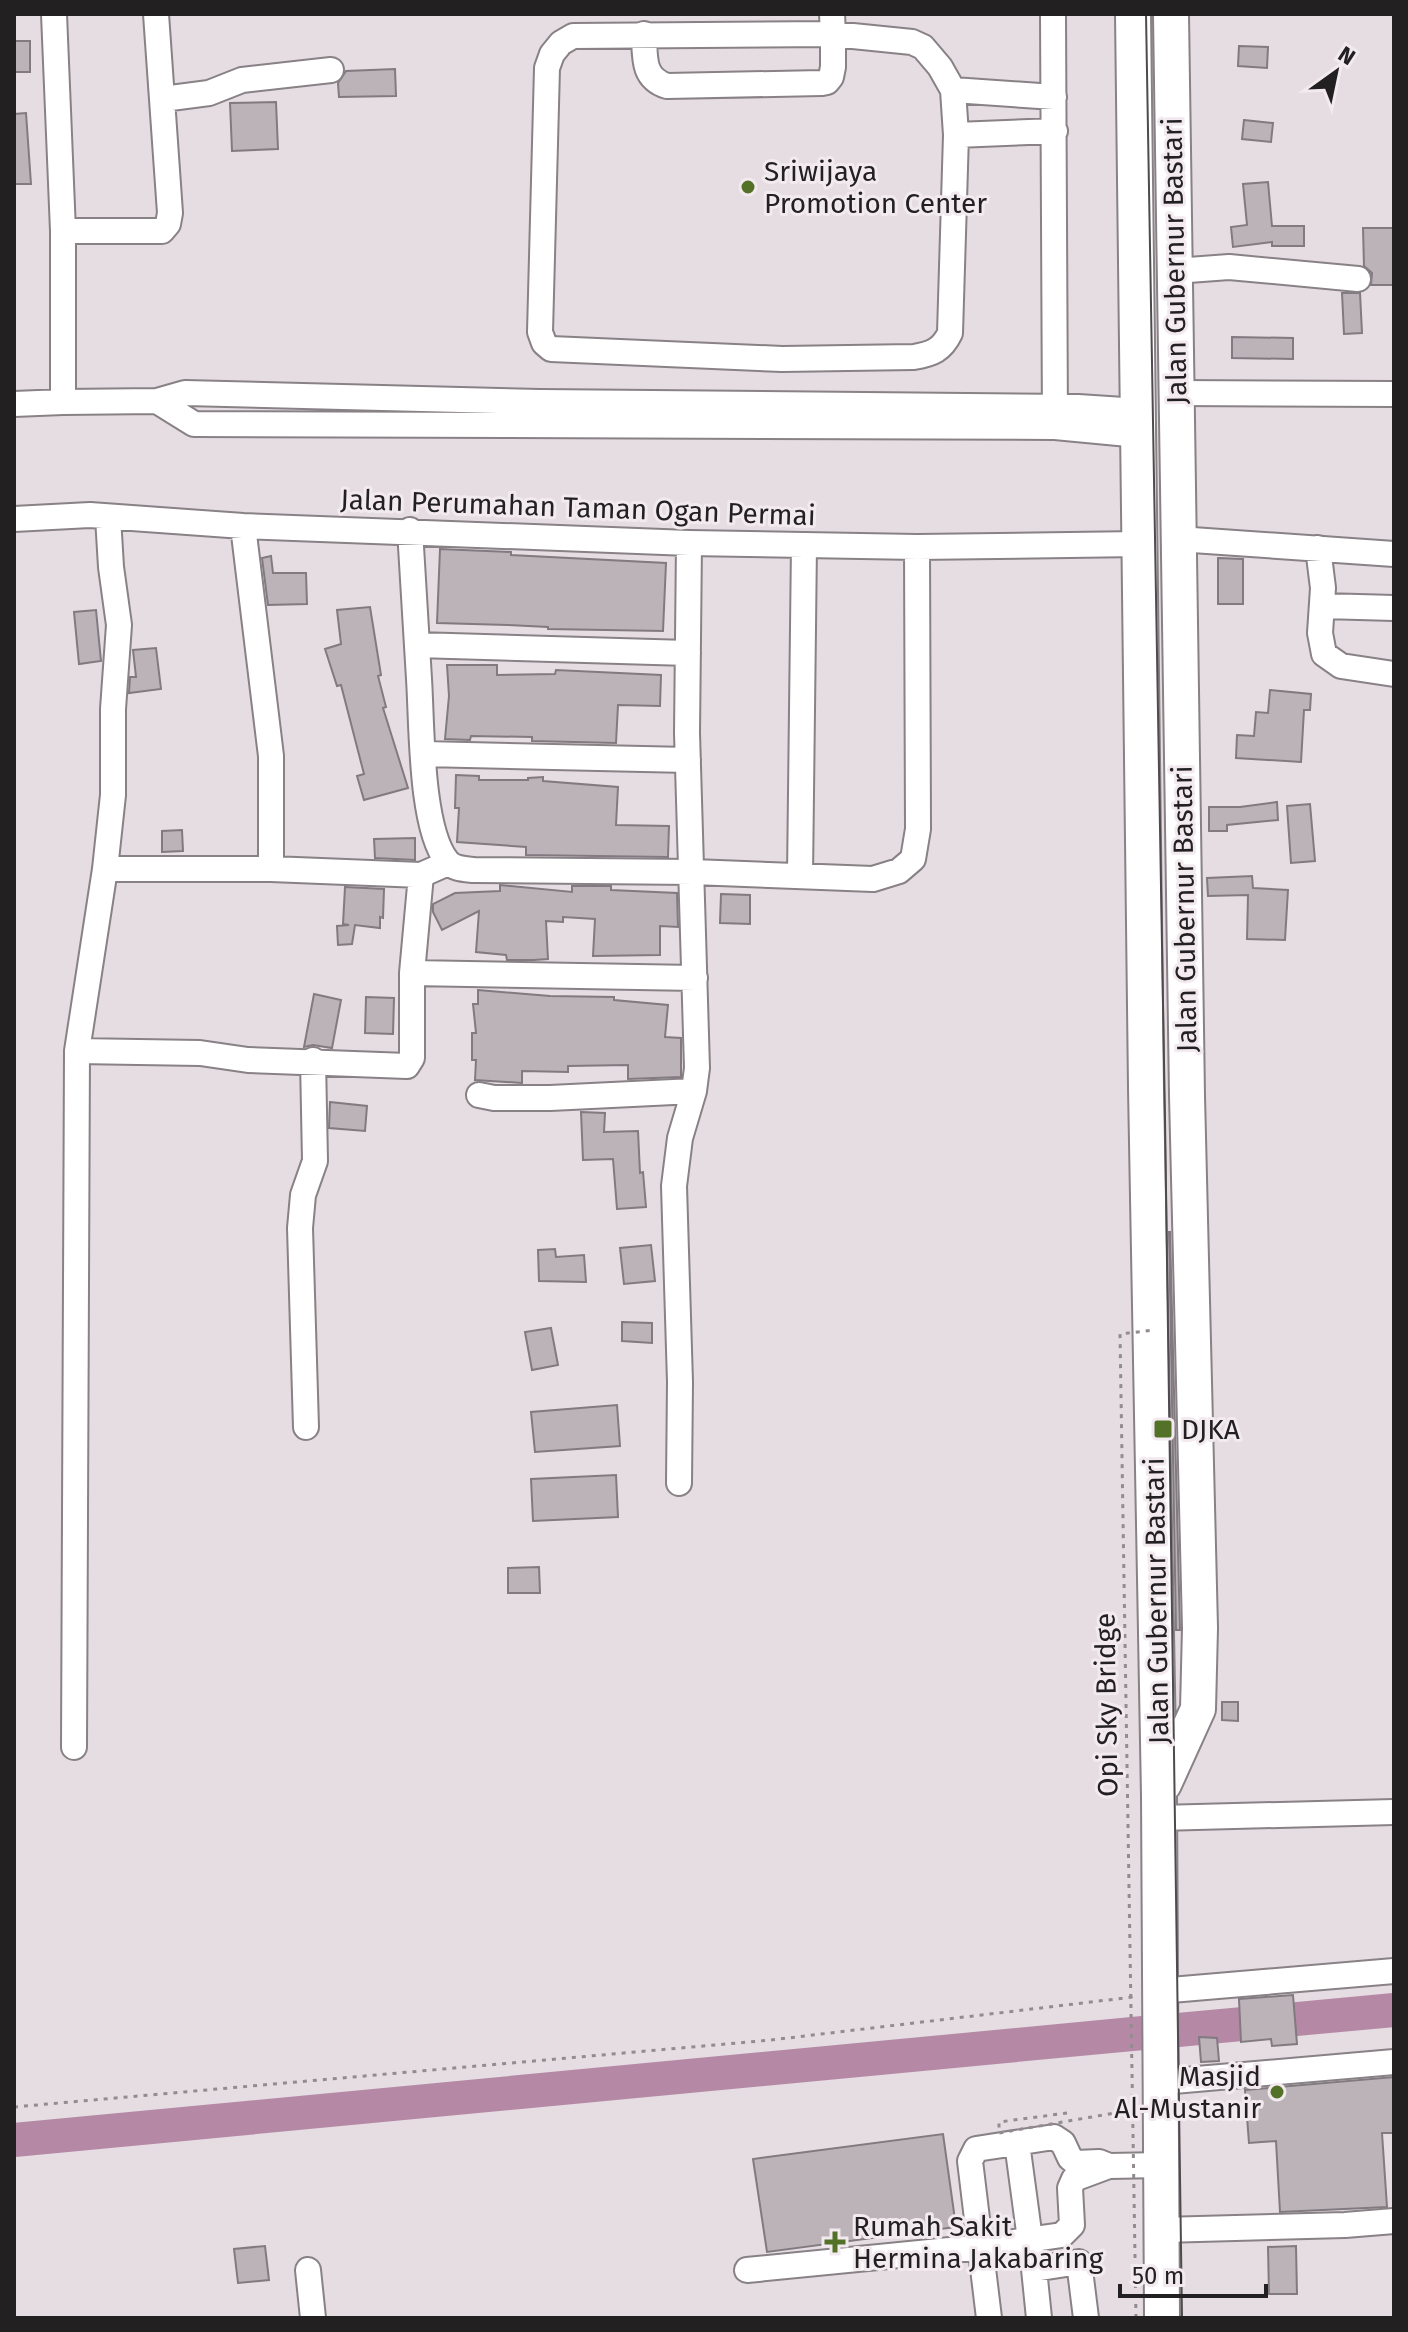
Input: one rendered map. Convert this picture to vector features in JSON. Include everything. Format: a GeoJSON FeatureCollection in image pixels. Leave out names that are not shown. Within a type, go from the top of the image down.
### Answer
{"type":"FeatureCollection","features":[{"type":"Feature","properties":{"kind":"highway","name":"Jalan Gubernur Bastari"},"geometry":{"type":"LineString","coordinates":[[1133,14],[1128,421],[1140,544],[1159,1807],[1162,2318]]}},
{"type":"Feature","properties":{"kind":"highway","name":"Jalan Gubernur Bastari"},"geometry":{"type":"LineString","coordinates":[[1159,1807],[1198,1709],[1200,1628],[1187,1096],[1171,14]]}},
{"type":"Feature","properties":{"kind":"highway"},"geometry":{"type":"LineString","coordinates":[[1146,1088],[1187,1096]]}},
{"type":"Feature","properties":{"kind":"street"},"geometry":{"type":"LineString","coordinates":[[54,14],[63,231],[63,402]]}},
{"type":"Feature","properties":{"kind":"street"},"geometry":{"type":"LineString","coordinates":[[63,231],[162,231],[168,224],[170,213],[156,14]]}},
{"type":"Feature","properties":{"kind":"street"},"geometry":{"type":"LineString","coordinates":[[1053,14],[1066,418]]}},
{"type":"Feature","properties":{"kind":"street"},"geometry":{"type":"LineString","coordinates":[[644,34],[649,76],[667,86],[827,82],[833,67],[833,24]]}},
{"type":"Feature","properties":{"kind":"street"},"geometry":{"type":"LineString","coordinates":[[833,24],[912,42],[927,51],[953,90],[956,135],[950,333],[946,341],[933,353],[914,357],[782,359],[551,349],[544,343],[540,332],[547,68],[552,54],[561,43],[573,36],[833,24]]}},
{"type":"Feature","properties":{"kind":"street"},"geometry":{"type":"LineString","coordinates":[[163,99],[209,93],[242,80],[331,70]]}},
{"type":"Feature","properties":{"kind":"street"},"geometry":{"type":"LineString","coordinates":[[953,90],[1054,97]]}},
{"type":"Feature","properties":{"kind":"street"},"geometry":{"type":"LineString","coordinates":[[956,135],[1055,131]]}},
{"type":"Feature","properties":{"kind":"street"},"geometry":{"type":"LineString","coordinates":[[1175,271],[1229,267],[1358,279]]}},
{"type":"Feature","properties":{"kind":"street"},"geometry":{"type":"LineString","coordinates":[[14,404],[157,401],[185,393],[1128,421]]}},
{"type":"Feature","properties":{"kind":"street"},"geometry":{"type":"LineString","coordinates":[[1175,393],[1394,394]]}},
{"type":"Feature","properties":{"kind":"street"},"geometry":{"type":"LineString","coordinates":[[74,1747],[77,1051],[113,795],[113,709],[119,625],[108,517]]}},
{"type":"Feature","properties":{"kind":"street","name":"Jalan Perumahan Taman Ogan Permai"},"geometry":{"type":"LineString","coordinates":[[14,519],[108,517],[243,526],[689,543],[917,547],[1140,544]]}},
{"type":"Feature","properties":{"kind":"street"},"geometry":{"type":"LineString","coordinates":[[243,526],[271,756],[271,869]]}},
{"type":"Feature","properties":{"kind":"street"},"geometry":{"type":"LineString","coordinates":[[410,530],[431,819],[436,842],[448,863],[458,869],[474,870],[693,872],[873,879],[899,871],[913,859],[918,829],[917,547]]}},
{"type":"Feature","properties":{"kind":"street"},"geometry":{"type":"LineString","coordinates":[[1178,539],[1394,554]]}},
{"type":"Feature","properties":{"kind":"street"},"geometry":{"type":"LineString","coordinates":[[679,1483],[680,1367],[674,1186],[680,1138],[694,1091],[697,1068],[688,760],[689,543]]}},
{"type":"Feature","properties":{"kind":"street"},"geometry":{"type":"LineString","coordinates":[[800,876],[804,545]]}},
{"type":"Feature","properties":{"kind":"street"},"geometry":{"type":"LineString","coordinates":[[1318,548],[1323,606],[1322,647],[1331,660],[1341,666],[1394,674]]}},
{"type":"Feature","properties":{"kind":"street"},"geometry":{"type":"LineString","coordinates":[[1323,606],[1394,608]]}},
{"type":"Feature","properties":{"kind":"street"},"geometry":{"type":"LineString","coordinates":[[417,645],[688,653]]}},
{"type":"Feature","properties":{"kind":"street"},"geometry":{"type":"LineString","coordinates":[[424,754],[688,760]]}},
{"type":"Feature","properties":{"kind":"street"},"geometry":{"type":"LineString","coordinates":[[105,869],[271,869],[421,875],[448,863]]}},
{"type":"Feature","properties":{"kind":"street"},"geometry":{"type":"LineString","coordinates":[[77,1051],[200,1053],[248,1060],[313,1060],[407,1066],[412,1058],[412,973],[421,875]]}},
{"type":"Feature","properties":{"kind":"street"},"geometry":{"type":"LineString","coordinates":[[412,973],[695,978]]}},
{"type":"Feature","properties":{"kind":"street"},"geometry":{"type":"LineString","coordinates":[[306,1427],[300,1228],[303,1195],[315,1161],[313,1060]]}},
{"type":"Feature","properties":{"kind":"street"},"geometry":{"type":"LineString","coordinates":[[479,1095],[550,1098],[694,1091]]}},
{"type":"Feature","properties":{"kind":"street"},"geometry":{"type":"LineString","coordinates":[[1159,1807],[1394,1812]]}},
{"type":"Feature","properties":{"kind":"street"},"geometry":{"type":"LineString","coordinates":[[1159,1991],[1394,1971]]}},
{"type":"Feature","properties":{"kind":"street"},"geometry":{"type":"LineString","coordinates":[[1162,2082],[1394,2062]]}},
{"type":"Feature","properties":{"kind":"street"},"geometry":{"type":"LineString","coordinates":[[989,2318],[972,2152],[982,2146],[1054,2137],[1063,2143],[1076,2163],[1162,2165]]}},
{"type":"Feature","properties":{"kind":"street"},"geometry":{"type":"LineString","coordinates":[[1017,2143],[1039,2318]]}},
{"type":"Feature","properties":{"kind":"street"},"geometry":{"type":"LineString","coordinates":[[747,2270],[980,2247],[1062,2235],[1069,2230],[1072,2221],[1068,2154]]}},
{"type":"Feature","properties":{"kind":"street"},"geometry":{"type":"LineString","coordinates":[[1071,2183],[1079,2175],[1101,2171],[1109,2166]]}},
{"type":"Feature","properties":{"kind":"street"},"geometry":{"type":"LineString","coordinates":[[1162,2230],[1394,2221]]}},
{"type":"Feature","properties":{"kind":"street"},"geometry":{"type":"LineString","coordinates":[[1034,2269],[1079,2262],[1086,2318]]}},
{"type":"Feature","properties":{"kind":"street"},"geometry":{"type":"LineString","coordinates":[[308,2270],[313,2318]]}},
{"type":"Feature","properties":{"kind":"path","name":"Opi Sky Bridge"},"geometry":{"type":"LineString","coordinates":[[1136,2318],[1120,1334],[1155,1330]]}},
{"type":"Feature","properties":{"kind":"path"},"geometry":{"type":"LineString","coordinates":[[14,2107],[771,2040],[1118,1999],[1159,1991]]}},
{"type":"Feature","properties":{"kind":"path"},"geometry":{"type":"LineString","coordinates":[[1067,2113],[999,2122],[999,2133],[1132,2110]]}},
{"type":"Feature","properties":{"kind":"building"},"geometry":{"type":"Polygon","coordinates":[[[14,41],[30,41],[30,72],[14,72],[14,41]]]}},
{"type":"Feature","properties":{"kind":"building"},"geometry":{"type":"Polygon","coordinates":[[[1239,46],[1268,47],[1267,68],[1238,66],[1239,46]]]}},
{"type":"Feature","properties":{"kind":"building"},"geometry":{"type":"Polygon","coordinates":[[[395,69],[396,96],[339,97],[338,83],[346,71],[395,69]]]}},
{"type":"Feature","properties":{"kind":"building"},"geometry":{"type":"Polygon","coordinates":[[[276,102],[278,149],[232,151],[230,103],[276,102]]]}},
{"type":"Feature","properties":{"kind":"building"},"geometry":{"type":"Polygon","coordinates":[[[26,113],[31,184],[14,184],[14,114],[26,113]]]}},
{"type":"Feature","properties":{"kind":"building"},"geometry":{"type":"Polygon","coordinates":[[[1244,120],[1273,123],[1271,142],[1242,139],[1244,120]]]}},
{"type":"Feature","properties":{"kind":"building"},"geometry":{"type":"Polygon","coordinates":[[[1268,182],[1272,226],[1304,226],[1304,246],[1272,246],[1272,242],[1233,247],[1231,227],[1247,225],[1243,184],[1268,182]]]}},
{"type":"Feature","properties":{"kind":"building"},"geometry":{"type":"Polygon","coordinates":[[[1363,228],[1394,228],[1394,285],[1371,285],[1372,273],[1364,266],[1363,228]]]}},
{"type":"Feature","properties":{"kind":"building"},"geometry":{"type":"Polygon","coordinates":[[[1342,293],[1360,293],[1362,333],[1344,334],[1342,293]]]}},
{"type":"Feature","properties":{"kind":"building"},"geometry":{"type":"Polygon","coordinates":[[[1232,337],[1293,338],[1293,359],[1232,358],[1232,337]]]}},
{"type":"Feature","properties":{"kind":"building"},"geometry":{"type":"Polygon","coordinates":[[[440,549],[666,563],[663,631],[437,623],[440,549]]]}},
{"type":"Feature","properties":{"kind":"building"},"geometry":{"type":"Polygon","coordinates":[[[271,556],[273,573],[306,573],[307,604],[268,605],[262,558],[271,556]]]}},
{"type":"Feature","properties":{"kind":"building"},"geometry":{"type":"Polygon","coordinates":[[[1218,558],[1243,559],[1243,604],[1218,604],[1218,558]]]}},
{"type":"Feature","properties":{"kind":"building"},"geometry":{"type":"Polygon","coordinates":[[[370,607],[381,675],[378,676],[386,707],[383,708],[408,788],[364,800],[357,776],[364,774],[341,685],[337,686],[325,649],[341,644],[337,610],[370,607]]]}},
{"type":"Feature","properties":{"kind":"building"},"geometry":{"type":"Polygon","coordinates":[[[96,610],[101,661],[79,664],[74,612],[96,610]]]}},
{"type":"Feature","properties":{"kind":"building"},"geometry":{"type":"Polygon","coordinates":[[[156,648],[161,689],[129,693],[130,677],[136,677],[133,650],[156,648]]]}},
{"type":"Feature","properties":{"kind":"building"},"geometry":{"type":"Polygon","coordinates":[[[447,665],[497,665],[497,675],[555,674],[556,670],[661,675],[660,706],[618,705],[616,743],[532,741],[532,737],[471,736],[470,740],[445,739],[449,696],[447,665]]]}},
{"type":"Feature","properties":{"kind":"building"},"geometry":{"type":"Polygon","coordinates":[[[1270,690],[1311,694],[1310,710],[1304,710],[1301,762],[1236,758],[1237,735],[1254,736],[1256,712],[1268,713],[1270,690]]]}},
{"type":"Feature","properties":{"kind":"building"},"geometry":{"type":"Polygon","coordinates":[[[456,775],[479,776],[479,780],[543,777],[543,781],[618,787],[616,825],[669,826],[668,857],[526,855],[526,847],[457,842],[459,808],[455,808],[456,775]]]}},
{"type":"Feature","properties":{"kind":"building"},"geometry":{"type":"Polygon","coordinates":[[[1277,802],[1278,820],[1227,825],[1227,831],[1209,831],[1209,807],[1277,802]]]}},
{"type":"Feature","properties":{"kind":"building"},"geometry":{"type":"Polygon","coordinates":[[[1310,804],[1315,861],[1291,863],[1287,806],[1310,804]]]}},
{"type":"Feature","properties":{"kind":"building"},"geometry":{"type":"Polygon","coordinates":[[[182,830],[183,851],[162,852],[162,831],[182,830]]]}},
{"type":"Feature","properties":{"kind":"building"},"geometry":{"type":"Polygon","coordinates":[[[415,838],[415,860],[375,858],[374,839],[415,838]]]}},
{"type":"Feature","properties":{"kind":"building"},"geometry":{"type":"Polygon","coordinates":[[[1252,876],[1253,888],[1288,890],[1285,940],[1247,939],[1248,895],[1208,896],[1207,878],[1252,876]]]}},
{"type":"Feature","properties":{"kind":"building"},"geometry":{"type":"Polygon","coordinates":[[[500,885],[572,892],[572,886],[611,886],[611,890],[677,893],[678,927],[660,926],[660,955],[593,956],[595,919],[563,917],[563,922],[546,921],[548,959],[534,960],[507,960],[506,955],[476,952],[479,911],[442,930],[433,912],[433,904],[455,893],[500,891],[500,885]]]}},
{"type":"Feature","properties":{"kind":"building"},"geometry":{"type":"Polygon","coordinates":[[[345,887],[384,889],[383,918],[380,917],[380,928],[355,925],[352,944],[338,945],[337,926],[349,925],[343,924],[345,887]]]}},
{"type":"Feature","properties":{"kind":"building"},"geometry":{"type":"Polygon","coordinates":[[[721,894],[750,895],[750,924],[720,923],[721,894]]]}},
{"type":"Feature","properties":{"kind":"building"},"geometry":{"type":"Polygon","coordinates":[[[478,990],[614,997],[614,1000],[668,1005],[665,1037],[681,1038],[681,1077],[628,1079],[628,1065],[568,1066],[568,1072],[522,1071],[522,1083],[475,1080],[472,1033],[476,1033],[473,1004],[478,1004],[478,990]]]}},
{"type":"Feature","properties":{"kind":"building"},"geometry":{"type":"Polygon","coordinates":[[[314,994],[341,1000],[332,1048],[304,1047],[314,994]]]}},
{"type":"Feature","properties":{"kind":"building"},"geometry":{"type":"Polygon","coordinates":[[[366,997],[394,998],[393,1034],[365,1033],[366,997]]]}},
{"type":"Feature","properties":{"kind":"building"},"geometry":{"type":"Polygon","coordinates":[[[330,1102],[367,1106],[365,1131],[329,1128],[330,1102]]]}},
{"type":"Feature","properties":{"kind":"building"},"geometry":{"type":"Polygon","coordinates":[[[581,1112],[605,1113],[604,1132],[638,1131],[640,1173],[643,1172],[646,1207],[617,1209],[613,1159],[583,1160],[581,1112]]]}},
{"type":"Feature","properties":{"kind":"building"},"geometry":{"type":"Polygon","coordinates":[[[1170,1232],[1180,1630],[1176,1630],[1170,1232]]]}},
{"type":"Feature","properties":{"kind":"building"},"geometry":{"type":"Polygon","coordinates":[[[651,1245],[655,1281],[624,1284],[620,1248],[651,1245]]]}},
{"type":"Feature","properties":{"kind":"building"},"geometry":{"type":"Polygon","coordinates":[[[555,1249],[556,1257],[584,1255],[586,1282],[539,1281],[538,1250],[555,1249]]]}},
{"type":"Feature","properties":{"kind":"building"},"geometry":{"type":"Polygon","coordinates":[[[622,1322],[652,1323],[652,1343],[622,1341],[622,1322]]]}},
{"type":"Feature","properties":{"kind":"building"},"geometry":{"type":"Polygon","coordinates":[[[551,1328],[558,1365],[532,1370],[525,1332],[551,1328]]]}},
{"type":"Feature","properties":{"kind":"building"},"geometry":{"type":"Polygon","coordinates":[[[617,1405],[620,1446],[535,1452],[531,1412],[617,1405]]]}},
{"type":"Feature","properties":{"kind":"building"},"geometry":{"type":"Polygon","coordinates":[[[616,1475],[618,1517],[533,1521],[531,1479],[616,1475]]]}},
{"type":"Feature","properties":{"kind":"building"},"geometry":{"type":"Polygon","coordinates":[[[539,1567],[540,1593],[508,1593],[508,1568],[539,1567]]]}},
{"type":"Feature","properties":{"kind":"building"},"geometry":{"type":"Polygon","coordinates":[[[1222,1702],[1238,1702],[1238,1721],[1222,1720],[1222,1702]]]}},
{"type":"Feature","properties":{"kind":"building"},"geometry":{"type":"Polygon","coordinates":[[[1293,1995],[1297,2044],[1272,2046],[1271,2039],[1241,2042],[1239,1999],[1293,1995]]]}},
{"type":"Feature","properties":{"kind":"building"},"geometry":{"type":"Polygon","coordinates":[[[1199,2037],[1217,2038],[1219,2061],[1201,2062],[1199,2037]]]}},
{"type":"Feature","properties":{"kind":"building"},"geometry":{"type":"Polygon","coordinates":[[[1394,2077],[1394,2133],[1382,2133],[1387,2207],[1280,2212],[1276,2141],[1249,2143],[1245,2090],[1394,2077]]]}},
{"type":"Feature","properties":{"kind":"building"},"geometry":{"type":"Polygon","coordinates":[[[943,2134],[956,2227],[767,2252],[753,2159],[943,2134]]]}},
{"type":"Feature","properties":{"kind":"building"},"geometry":{"type":"Polygon","coordinates":[[[265,2246],[269,2280],[238,2283],[234,2249],[265,2246]]]}},
{"type":"Feature","properties":{"kind":"building"},"geometry":{"type":"Polygon","coordinates":[[[1296,2246],[1297,2294],[1269,2294],[1268,2247],[1296,2246]]]}},
{"type":"Feature","properties":{"kind":"waterway"},"geometry":{"type":"LineString","coordinates":[[1178,2030],[1394,2010]]}},
{"type":"Feature","properties":{"kind":"waterway"},"geometry":{"type":"LineString","coordinates":[[14,2140],[1143,2033]]}},
{"type":"Feature","properties":{"kind":"tram line"},"geometry":{"type":"LineString","coordinates":[[1146,14],[1182,2318]]}},
{"type":"Feature","properties":{"kind":"place","name":"Sriwijaya Promotion Center"},"geometry":{"type":"Point","coordinates":[748,187]}},
{"type":"Feature","properties":{"kind":"place","name":"DJKA"},"geometry":{"type":"Point","coordinates":[1163,1429]}},
{"type":"Feature","properties":{"kind":"place","name":"Masjid Al-Mustanir"},"geometry":{"type":"Point","coordinates":[1277,2092]}},
{"type":"Feature","properties":{"kind":"place","name":"Rumah Sakit Hermina Jakabaring"},"geometry":{"type":"Point","coordinates":[835,2242]}}]}
